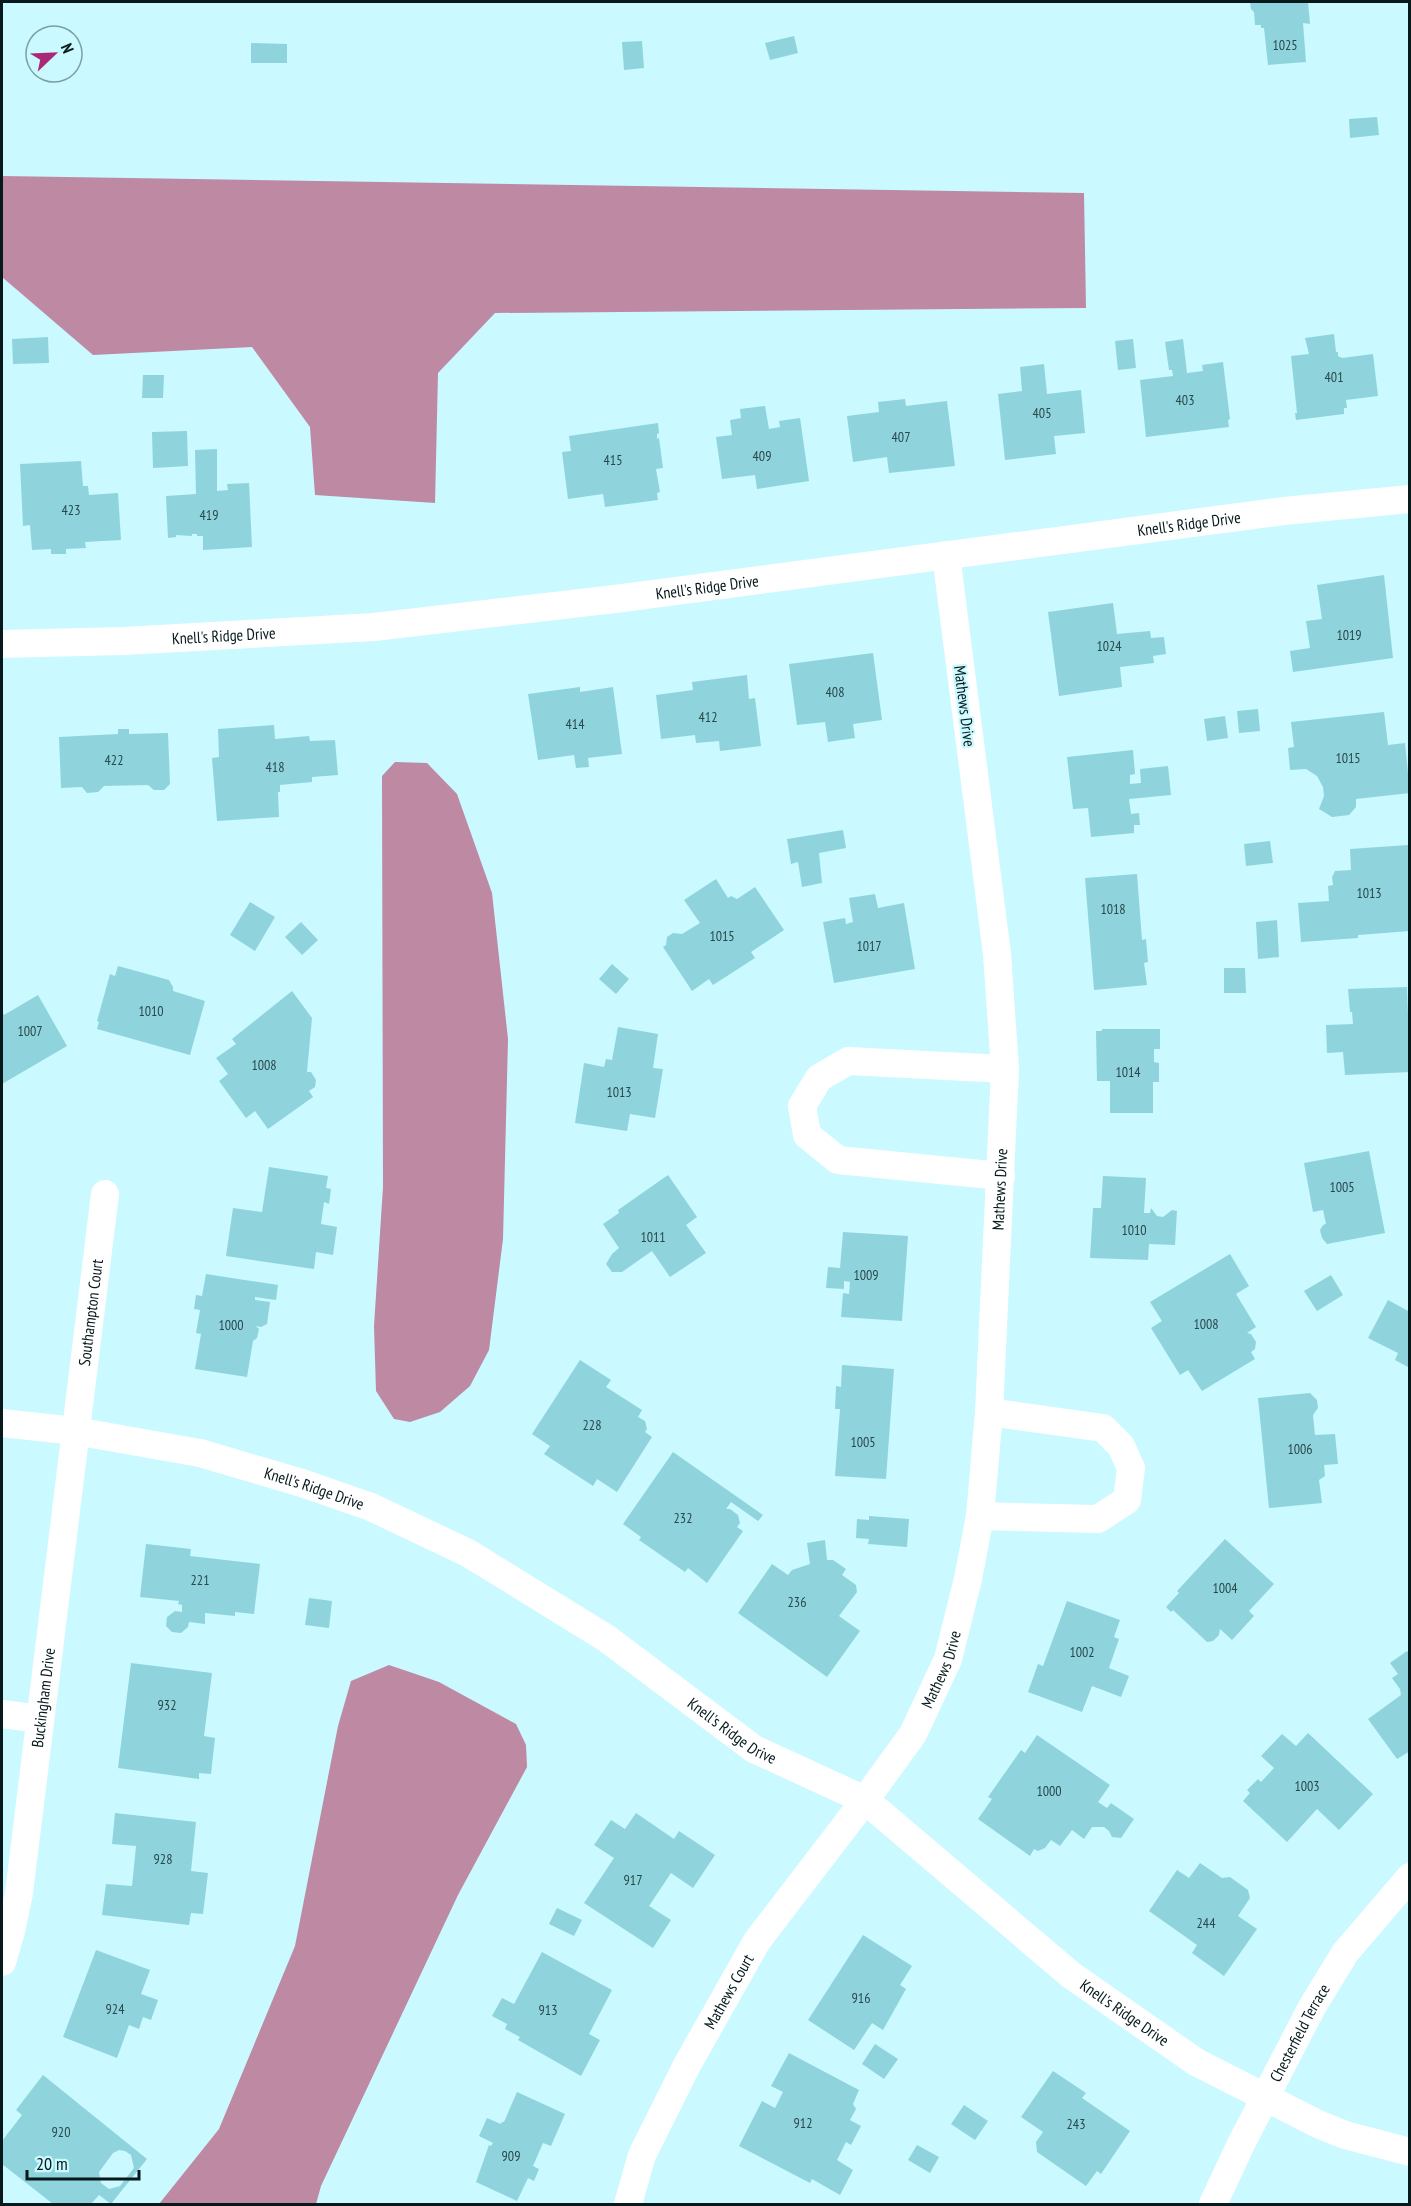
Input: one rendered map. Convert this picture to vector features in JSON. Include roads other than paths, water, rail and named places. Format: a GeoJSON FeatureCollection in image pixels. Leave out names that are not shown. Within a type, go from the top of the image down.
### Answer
{"type":"FeatureCollection","features":[{"type":"Feature","properties":{"kind":"street","name":"Knell's Ridge Drive"},"geometry":{"type":"LineString","coordinates":[[2,644],[124,641],[374,627],[615,599],[1284,511],[1410,499]]}},
{"type":"Feature","properties":{"kind":"street","name":"Mathews Drive"},"geometry":{"type":"LineString","coordinates":[[866,1800],[913,1734],[948,1659],[968,1579],[980,1516],[989,1412],[1005,1069],[997,954],[946,555]]}},
{"type":"Feature","properties":{"kind":"street"},"geometry":{"type":"LineString","coordinates":[[1001,1176],[838,1160],[807,1135],[802,1106],[819,1078],[848,1061],[1005,1069]]}},
{"type":"Feature","properties":{"kind":"street","name":"Southampton Court"},"geometry":{"type":"LineString","coordinates":[[75,1431],[105,1194]]}},
{"type":"Feature","properties":{"kind":"street"},"geometry":{"type":"LineString","coordinates":[[980,1516],[1098,1519],[1127,1500],[1131,1468],[1121,1446],[1103,1428],[989,1412]]}},
{"type":"Feature","properties":{"kind":"street","name":"Knell's Ridge Drive"},"geometry":{"type":"LineString","coordinates":[[2,1423],[75,1431],[200,1453],[302,1483],[371,1507],[468,1553],[606,1638],[754,1749],[866,1800],[1071,1975],[1196,2062],[1318,2124],[1346,2135],[1410,2152]]}},
{"type":"Feature","properties":{"kind":"street","name":"Buckingham Drive"},"geometry":{"type":"LineString","coordinates":[[2,1962],[19,1893],[75,1431]]}},
{"type":"Feature","properties":{"kind":"street"},"geometry":{"type":"LineString","coordinates":[[2,1714],[40,1719]]}},
{"type":"Feature","properties":{"kind":"street","name":"Mathews Court"},"geometry":{"type":"LineString","coordinates":[[628,2205],[642,2155],[687,2065],[757,1941],[866,1800]]}},
{"type":"Feature","properties":{"kind":"street","name":"Chesterfield Terrace"},"geometry":{"type":"LineString","coordinates":[[1213,2205],[1264,2098],[1312,2007],[1346,1953],[1410,1877]]}}]}
